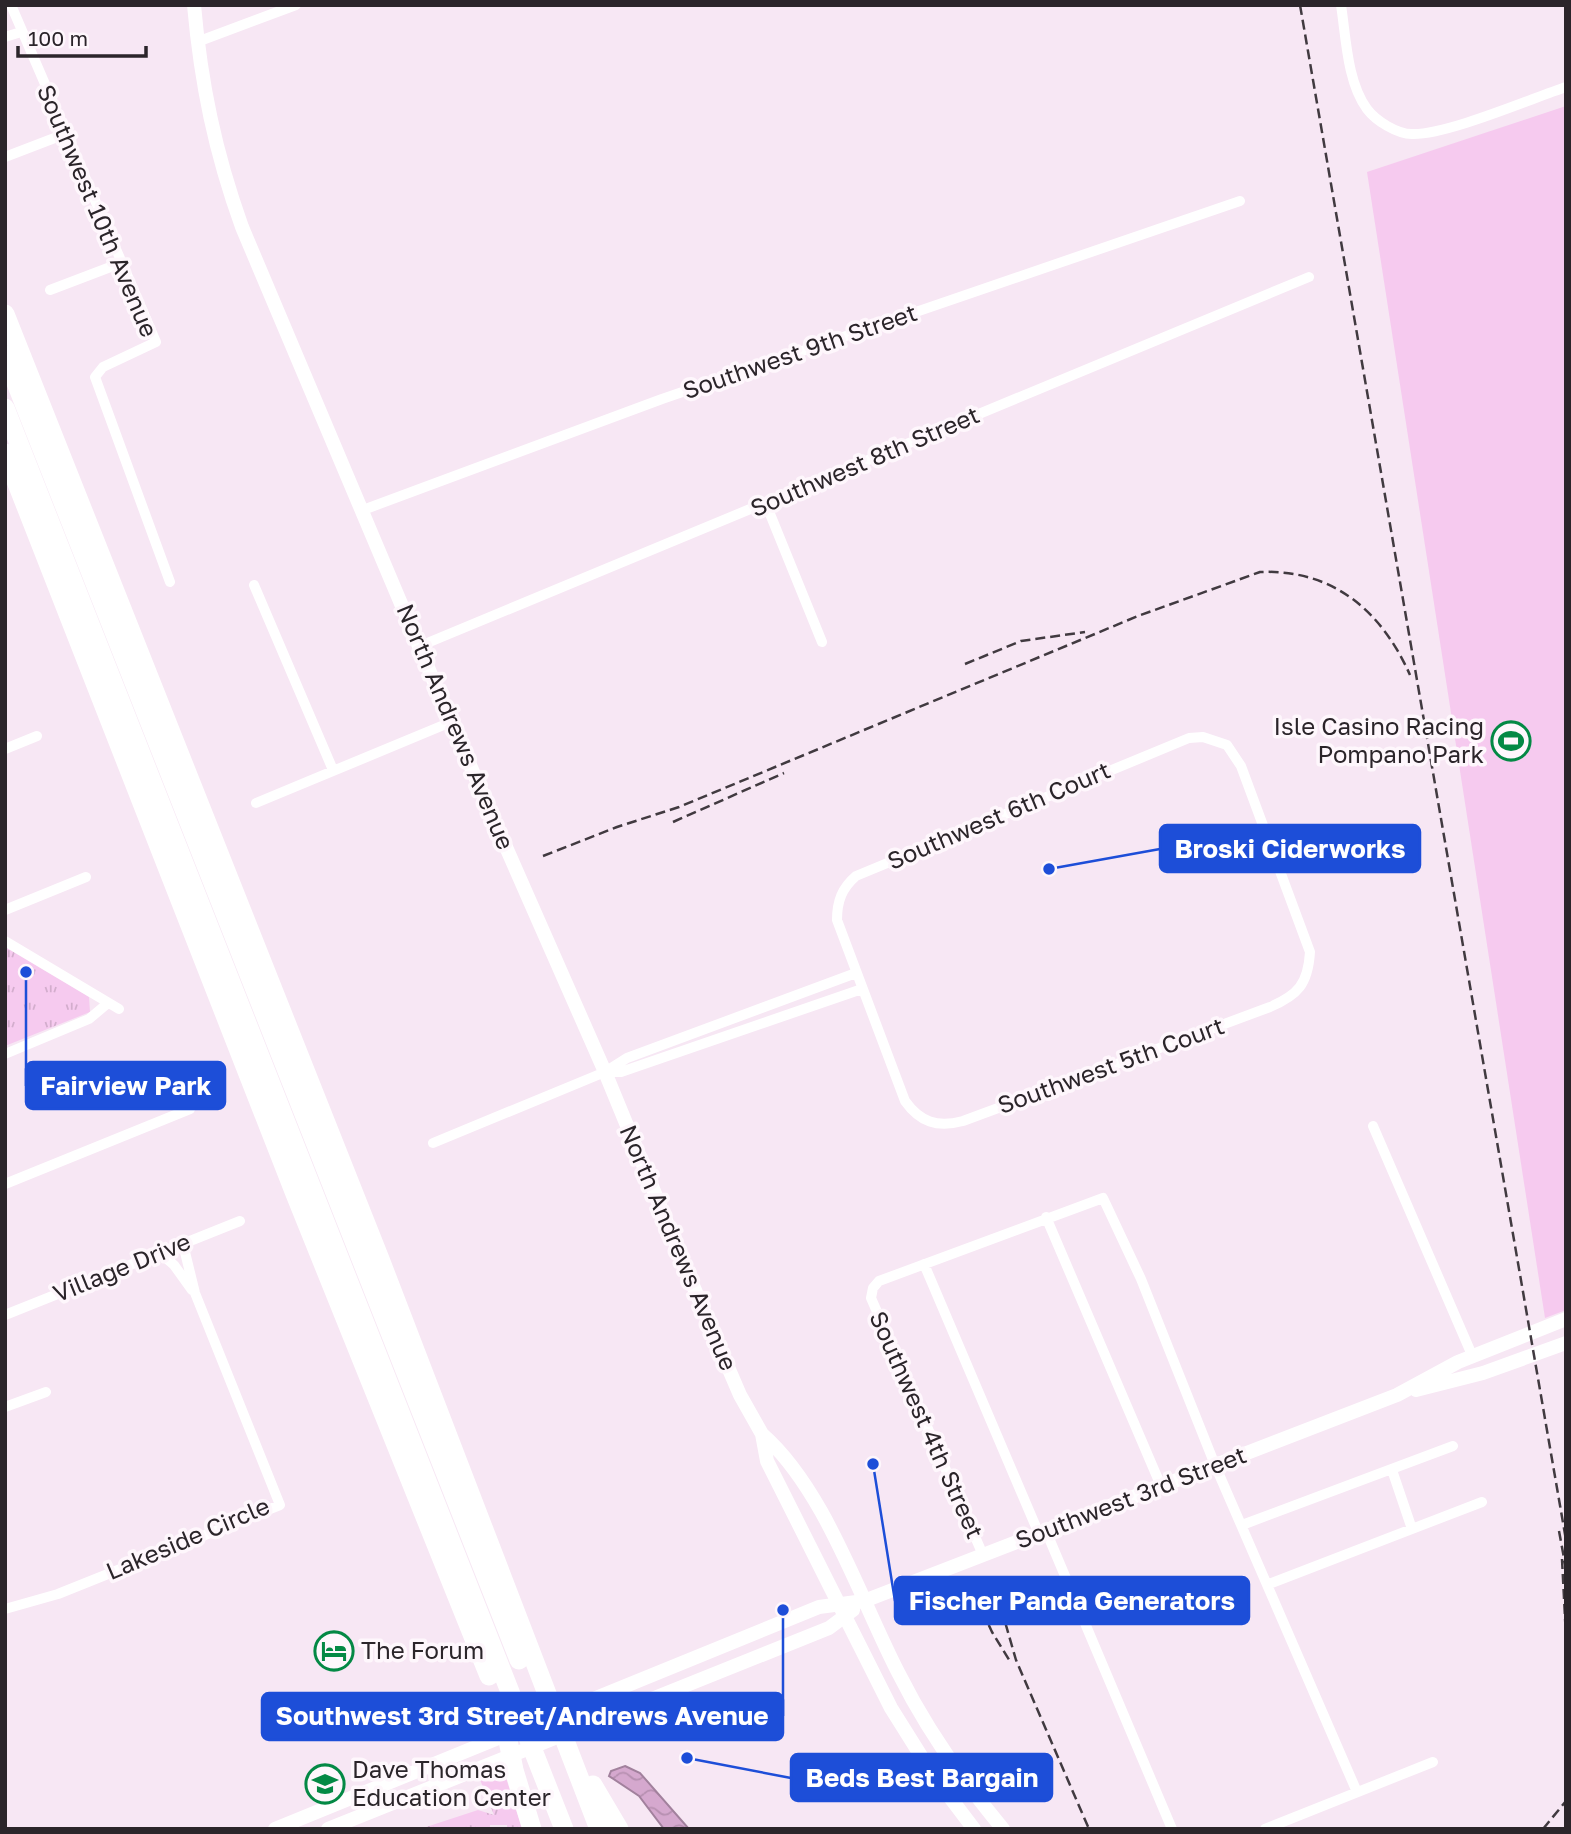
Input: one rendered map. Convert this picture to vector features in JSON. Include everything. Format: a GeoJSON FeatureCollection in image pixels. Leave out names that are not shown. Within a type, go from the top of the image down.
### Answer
{"type":"FeatureCollection","features":[{"type":"Feature","properties":{"kind":"highway"},"geometry":{"type":"LineString","coordinates":[[5,314],[293,1040],[599,1829]]}},
{"type":"Feature","properties":{"kind":"highway"},"geometry":{"type":"LineString","coordinates":[[5,355],[585,1829]]}},
{"type":"Feature","properties":{"kind":"highway"},"geometry":{"type":"LineString","coordinates":[[5,408],[564,1829]]}},
{"type":"Feature","properties":{"kind":"highway"},"geometry":{"type":"LineString","coordinates":[[5,453],[132,780],[550,1829]]}},
{"type":"Feature","properties":{"kind":"highway"},"geometry":{"type":"LineString","coordinates":[[132,780],[191,881]]}},
{"type":"Feature","properties":{"kind":"highway"},"geometry":{"type":"LineString","coordinates":[[293,1040],[325,1170]]}},
{"type":"Feature","properties":{"kind":"highway"},"geometry":{"type":"LineString","coordinates":[[540,1681],[601,1801],[619,1829]]}},
{"type":"Feature","properties":{"kind":"highway"},"geometry":{"type":"LineString","coordinates":[[501,1706],[514,1770],[532,1829]]}},
{"type":"Feature","properties":{"kind":"main road","name":"North Andrews Avenue"},"geometry":{"type":"LineString","coordinates":[[194,5],[204,98],[222,171],[247,238],[451,722],[606,1072],[717,1342],[762,1434],[767,1461],[907,1735],[974,1829]]}},
{"type":"Feature","properties":{"kind":"main road"},"geometry":{"type":"LineString","coordinates":[[1397,1395],[1472,1355],[1566,1319]]}},
{"type":"Feature","properties":{"kind":"main road"},"geometry":{"type":"LineString","coordinates":[[1397,1395],[1475,1376],[1566,1343]]}},
{"type":"Feature","properties":{"kind":"main road","name":"Southwest 3rd Street"},"geometry":{"type":"LineString","coordinates":[[328,1829],[829,1628],[843,1610],[864,1601],[1397,1395]]}},
{"type":"Feature","properties":{"kind":"main road","name":"North Andrews Avenue"},"geometry":{"type":"LineString","coordinates":[[762,1434],[782,1452],[807,1491],[900,1676],[931,1730],[1003,1829]]}},
{"type":"Feature","properties":{"kind":"main road","name":"Southwest 3rd Street"},"geometry":{"type":"LineString","coordinates":[[275,1829],[584,1705],[818,1607],[843,1610]]}},
{"type":"Feature","properties":{"kind":"street","name":"Southwest 10th Avenue"},"geometry":{"type":"LineString","coordinates":[[11,5],[156,342],[103,367],[95,377],[170,582]]}},
{"type":"Feature","properties":{"kind":"street"},"geometry":{"type":"LineString","coordinates":[[197,42],[296,5]]}},
{"type":"Feature","properties":{"kind":"street"},"geometry":{"type":"LineString","coordinates":[[1341,5],[1354,80],[1367,108],[1388,127],[1412,134],[1442,129],[1566,87]]}},
{"type":"Feature","properties":{"kind":"street"},"geometry":{"type":"LineString","coordinates":[[5,37],[21,32]]}},
{"type":"Feature","properties":{"kind":"street"},"geometry":{"type":"LineString","coordinates":[[5,157],[65,134]]}},
{"type":"Feature","properties":{"kind":"street","name":"Southwest 9th Street"},"geometry":{"type":"LineString","coordinates":[[363,510],[662,399],[1240,201]]}},
{"type":"Feature","properties":{"kind":"street"},"geometry":{"type":"LineString","coordinates":[[50,290],[121,263]]}},
{"type":"Feature","properties":{"kind":"street","name":"Southwest 8th Street"},"geometry":{"type":"LineString","coordinates":[[421,646],[1309,276]]}},
{"type":"Feature","properties":{"kind":"street"},"geometry":{"type":"LineString","coordinates":[[766,504],[822,642]]}},
{"type":"Feature","properties":{"kind":"street"},"geometry":{"type":"LineString","coordinates":[[254,585],[333,770]]}},
{"type":"Feature","properties":{"kind":"street"},"geometry":{"type":"LineString","coordinates":[[256,803],[451,722]]}},
{"type":"Feature","properties":{"kind":"street"},"geometry":{"type":"LineString","coordinates":[[5,749],[37,736]]}},
{"type":"Feature","properties":{"kind":"street","name":"Southwest 6th Court"},"geometry":{"type":"LineString","coordinates":[[856,973],[837,920],[841,894],[856,876],[1189,738],[1203,737],[1227,745],[1241,766],[1310,952],[1309,971]]}},
{"type":"Feature","properties":{"kind":"street"},"geometry":{"type":"LineString","coordinates":[[5,910],[86,877]]}},
{"type":"Feature","properties":{"kind":"street"},"geometry":{"type":"LineString","coordinates":[[5,941],[114,1006],[89,1020],[5,1054]]}},
{"type":"Feature","properties":{"kind":"street","name":"Southwest 5th Court"},"geometry":{"type":"LineString","coordinates":[[862,989],[905,1101],[926,1121],[950,1125],[1292,997],[1305,984],[1309,971]]}},
{"type":"Feature","properties":{"kind":"street"},"geometry":{"type":"LineString","coordinates":[[433,1143],[606,1072],[627,1058],[856,973],[862,989],[621,1072],[606,1072]]}},
{"type":"Feature","properties":{"kind":"street"},"geometry":{"type":"LineString","coordinates":[[5,1184],[190,1109]]}},
{"type":"Feature","properties":{"kind":"street"},"geometry":{"type":"LineString","coordinates":[[1373,1126],[1472,1355]]}},
{"type":"Feature","properties":{"kind":"street","name":"Southwest 4th Street"},"geometry":{"type":"LineString","coordinates":[[983,1555],[871,1298],[873,1288],[879,1282],[924,1264],[1103,1198],[1108,1204],[1215,1465]]}},
{"type":"Feature","properties":{"kind":"street"},"geometry":{"type":"LineString","coordinates":[[1046,1217],[1161,1486]]}},
{"type":"Feature","properties":{"kind":"street","name":"Village Drive"},"geometry":{"type":"LineString","coordinates":[[5,1315],[240,1221]]}},
{"type":"Feature","properties":{"kind":"street","name":"Lakeside Circle"},"geometry":{"type":"LineString","coordinates":[[5,1609],[32,1604],[280,1505],[195,1293],[183,1244]]}},
{"type":"Feature","properties":{"kind":"street","name":"Lakeside Circle"},"geometry":{"type":"LineString","coordinates":[[160,1253],[174,1265],[195,1293]]}},
{"type":"Feature","properties":{"kind":"street"},"geometry":{"type":"LineString","coordinates":[[924,1264],[1172,1829]]}},
{"type":"Feature","properties":{"kind":"street"},"geometry":{"type":"LineString","coordinates":[[5,1407],[46,1392]]}},
{"type":"Feature","properties":{"kind":"street"},"geometry":{"type":"LineString","coordinates":[[1242,1525],[1453,1446]]}},
{"type":"Feature","properties":{"kind":"street"},"geometry":{"type":"LineString","coordinates":[[1215,1465],[1269,1584],[1357,1792]]}},
{"type":"Feature","properties":{"kind":"street"},"geometry":{"type":"LineString","coordinates":[[1392,1469],[1412,1529]]}},
{"type":"Feature","properties":{"kind":"street"},"geometry":{"type":"LineString","coordinates":[[1269,1584],[1482,1502]]}},
{"type":"Feature","properties":{"kind":"street"},"geometry":{"type":"LineString","coordinates":[[1265,1829],[1433,1762]]}},
{"type":"Feature","properties":{"kind":"green space","name":"Isle Casino Racing Pompano Park"},"geometry":{"type":"Polygon","coordinates":[[[1566,106],[1566,1310],[1545,1318],[1367,172],[1566,106]]]}},
{"type":"Feature","properties":{"kind":"green space"},"geometry":{"type":"Polygon","coordinates":[[[5,947],[89,997],[90,1012],[5,1046],[5,947]]]}},
{"type":"Feature","properties":{"kind":"green space"},"geometry":{"type":"Polygon","coordinates":[[[503,1768],[522,1829],[507,1829],[507,1825],[490,1825],[490,1829],[420,1829],[478,1810],[494,1815],[479,1777],[503,1768]]]}},
{"type":"Feature","properties":{"kind":"water"},"geometry":{"type":"Polygon","coordinates":[[[625,1766],[640,1773],[689,1829],[664,1829],[639,1796],[609,1776],[611,1771],[625,1766]]]}},
{"type":"Feature","properties":{"kind":"railway"},"geometry":{"type":"LineString","coordinates":[[1300,5],[1566,1540]]}},
{"type":"Feature","properties":{"kind":"railway"},"geometry":{"type":"LineString","coordinates":[[543,856],[617,827],[679,807],[1138,616],[1260,572],[1287,573],[1311,578],[1352,599],[1370,614],[1385,632],[1410,675]]}},
{"type":"Feature","properties":{"kind":"railway"},"geometry":{"type":"LineString","coordinates":[[965,664],[1021,641],[1085,632]]}},
{"type":"Feature","properties":{"kind":"railway"},"geometry":{"type":"LineString","coordinates":[[673,822],[784,773]]}},
{"type":"Feature","properties":{"kind":"railway"},"geometry":{"type":"LineString","coordinates":[[1559,1531],[1566,1569]]}},
{"type":"Feature","properties":{"kind":"railway"},"geometry":{"type":"LineString","coordinates":[[1562,1559],[1566,1637]]}},
{"type":"Feature","properties":{"kind":"railway"},"geometry":{"type":"LineString","coordinates":[[980,1578],[993,1607]]}},
{"type":"Feature","properties":{"kind":"railway"},"geometry":{"type":"LineString","coordinates":[[993,1580],[1016,1660],[1089,1829]]}},
{"type":"Feature","properties":{"kind":"railway"},"geometry":{"type":"LineString","coordinates":[[970,1584],[992,1632],[1011,1663]]}},
{"type":"Feature","properties":{"kind":"railway"},"geometry":{"type":"LineString","coordinates":[[1543,1829],[1566,1801]]}},
{"type":"Feature","properties":{"kind":"place","name":"Isle Casino Racing Pompano Park"},"geometry":{"type":"Point","coordinates":[1511,741]}},
{"type":"Feature","properties":{"kind":"place","name":"Broski Ciderworks"},"geometry":{"type":"Point","coordinates":[1049,869]}},
{"type":"Feature","properties":{"kind":"place","name":"Fairview Park"},"geometry":{"type":"Point","coordinates":[26,972]}},
{"type":"Feature","properties":{"kind":"place","name":"Fischer Panda Generators"},"geometry":{"type":"Point","coordinates":[873,1464]}},
{"type":"Feature","properties":{"kind":"place","name":"Southwest 3rd Street/Andrews Avenue"},"geometry":{"type":"Point","coordinates":[783,1610]}},
{"type":"Feature","properties":{"kind":"place","name":"The Forum"},"geometry":{"type":"Point","coordinates":[334,1651]}},
{"type":"Feature","properties":{"kind":"place","name":"Beds Best Bargain"},"geometry":{"type":"Point","coordinates":[687,1758]}},
{"type":"Feature","properties":{"kind":"place","name":"Dave Thomas Education Center"},"geometry":{"type":"Point","coordinates":[325,1784]}}]}
